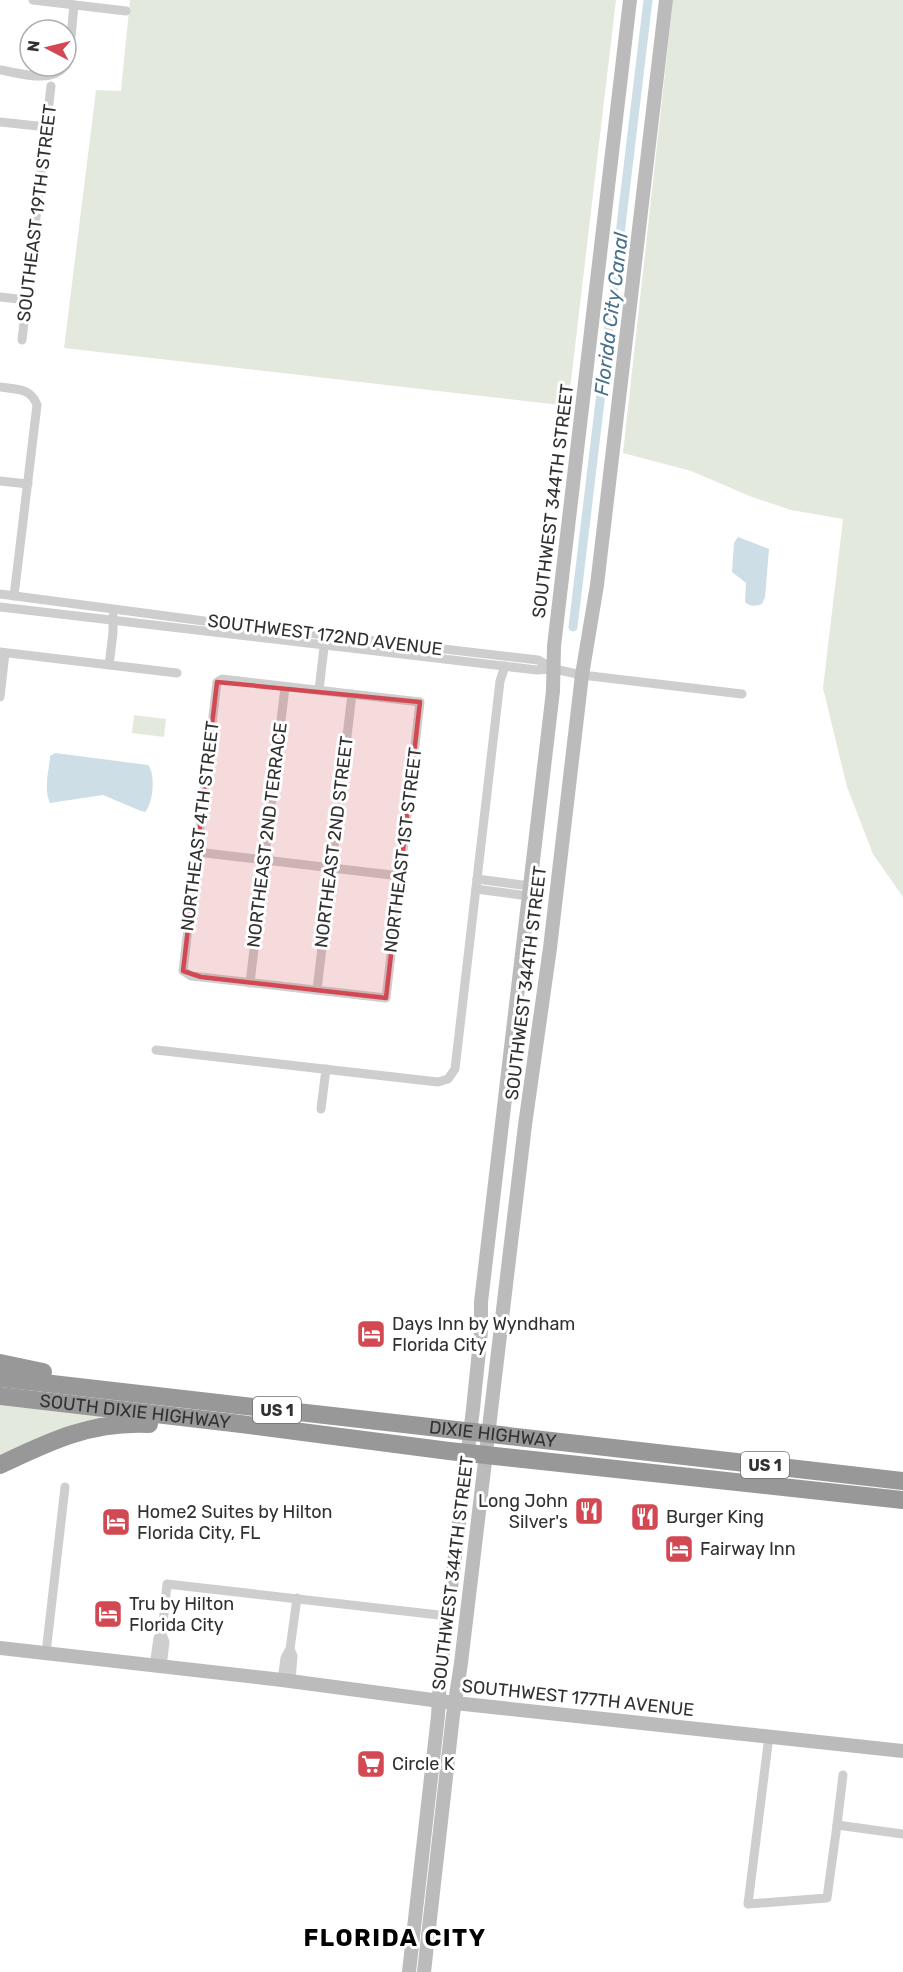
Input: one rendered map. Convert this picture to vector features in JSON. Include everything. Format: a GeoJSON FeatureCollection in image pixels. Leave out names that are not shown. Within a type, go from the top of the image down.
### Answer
{"type":"FeatureCollection","features":[{"type":"Feature","properties":{"kind":"highway"},"geometry":{"type":"LineString","coordinates":[[0,1364],[67,1377],[83,1388]]}},
{"type":"Feature","properties":{"kind":"highway","name":"SOUTH DIXIE HIGHWAY"},"geometry":{"type":"LineString","coordinates":[[0,1378],[83,1388]]}},
{"type":"Feature","properties":{"kind":"highway","name":"DIXIE HIGHWAY"},"geometry":{"type":"LineString","coordinates":[[83,1388],[489,1432],[903,1481]]}},
{"type":"Feature","properties":{"kind":"highway","name":"SOUTH DIXIE HIGHWAY"},"geometry":{"type":"LineString","coordinates":[[0,1396],[270,1428]]}},
{"type":"Feature","properties":{"kind":"highway"},"geometry":{"type":"LineString","coordinates":[[0,1465],[70,1433],[110,1425],[142,1424],[246,1432],[270,1428]]}},
{"type":"Feature","properties":{"kind":"highway","name":"DIXIE HIGHWAY"},"geometry":{"type":"LineString","coordinates":[[270,1428],[467,1453],[903,1500]]}},
{"type":"Feature","properties":{"kind":"main road","name":"SOUTHWEST 344TH STREET"},"geometry":{"type":"LineString","coordinates":[[409,1972],[481,1331],[481,1302],[553,691],[554,646],[630,0]]}},
{"type":"Feature","properties":{"kind":"main road","name":"SOUTHWEST 344TH STREET"},"geometry":{"type":"LineString","coordinates":[[424,1972],[525,1125],[550,948],[582,675],[598,574],[666,0]]}},
{"type":"Feature","properties":{"kind":"main road"},"geometry":{"type":"LineString","coordinates":[[502,1124],[525,1125]]}},
{"type":"Feature","properties":{"kind":"main road","name":"SOUTHWEST 177TH AVENUE"},"geometry":{"type":"LineString","coordinates":[[0,1648],[455,1703],[903,1751]]}},
{"type":"Feature","properties":{"kind":"street"},"geometry":{"type":"LineString","coordinates":[[33,0],[126,11]]}},
{"type":"Feature","properties":{"kind":"street"},"geometry":{"type":"LineString","coordinates":[[73,18],[74,5]]}},
{"type":"Feature","properties":{"kind":"street"},"geometry":{"type":"LineString","coordinates":[[0,70],[18,72]]}},
{"type":"Feature","properties":{"kind":"street","name":"SOUTHEAST 19TH STREET"},"geometry":{"type":"LineString","coordinates":[[22,340],[51,86]]}},
{"type":"Feature","properties":{"kind":"street"},"geometry":{"type":"LineString","coordinates":[[0,122],[46,127]]}},
{"type":"Feature","properties":{"kind":"street"},"geometry":{"type":"LineString","coordinates":[[0,297],[27,300]]}},
{"type":"Feature","properties":{"kind":"street"},"geometry":{"type":"LineString","coordinates":[[0,387],[25,390],[33,395],[37,405],[14,596]]}},
{"type":"Feature","properties":{"kind":"street"},"geometry":{"type":"LineString","coordinates":[[0,481],[28,484]]}},
{"type":"Feature","properties":{"kind":"street","name":"SOUTHWEST 172ND AVENUE"},"geometry":{"type":"LineString","coordinates":[[0,594],[113,608],[505,666],[537,670],[554,669],[582,675],[741,694]]}},
{"type":"Feature","properties":{"kind":"street","name":"SOUTHWEST 172ND AVENUE"},"geometry":{"type":"LineString","coordinates":[[0,607],[113,620],[538,660],[554,669]]}},
{"type":"Feature","properties":{"kind":"street"},"geometry":{"type":"LineString","coordinates":[[109,665],[113,608]]}},
{"type":"Feature","properties":{"kind":"street"},"geometry":{"type":"LineString","coordinates":[[319,690],[325,640]]}},
{"type":"Feature","properties":{"kind":"street"},"geometry":{"type":"LineString","coordinates":[[0,697],[3,653],[177,673]]}},
{"type":"Feature","properties":{"kind":"street"},"geometry":{"type":"LineString","coordinates":[[156,1050],[438,1082],[443,1082],[452,1074],[455,1069],[500,681],[505,666]]}},
{"type":"Feature","properties":{"kind":"street","name":"NORTHEAST 4TH STREET"},"geometry":{"type":"LineString","coordinates":[[250,983],[191,976],[183,970],[217,682],[222,680],[285,687]]}},
{"type":"Feature","properties":{"kind":"street"},"geometry":{"type":"LineString","coordinates":[[285,687],[352,694]]}},
{"type":"Feature","properties":{"kind":"street","name":"NORTHEAST 2ND TERRACE"},"geometry":{"type":"LineString","coordinates":[[250,983],[285,687]]}},
{"type":"Feature","properties":{"kind":"street","name":"NORTHEAST 1ST STREET"},"geometry":{"type":"LineString","coordinates":[[317,990],[386,998],[420,702],[352,694]]}},
{"type":"Feature","properties":{"kind":"street","name":"NORTHEAST 2ND STREET"},"geometry":{"type":"LineString","coordinates":[[317,990],[352,694]]}},
{"type":"Feature","properties":{"kind":"street"},"geometry":{"type":"LineString","coordinates":[[197,852],[400,876]]}},
{"type":"Feature","properties":{"kind":"street"},"geometry":{"type":"LineString","coordinates":[[477,884],[529,891]]}},
{"type":"Feature","properties":{"kind":"street"},"geometry":{"type":"LineString","coordinates":[[250,983],[317,990]]}},
{"type":"Feature","properties":{"kind":"street"},"geometry":{"type":"LineString","coordinates":[[321,1109],[326,1069]]}},
{"type":"Feature","properties":{"kind":"street"},"geometry":{"type":"LineString","coordinates":[[46,1653],[65,1487]]}},
{"type":"Feature","properties":{"kind":"street"},"geometry":{"type":"LineString","coordinates":[[158,1666],[156,1643],[162,1634],[167,1584],[448,1616]]}},
{"type":"Feature","properties":{"kind":"street"},"geometry":{"type":"LineString","coordinates":[[286,1681],[285,1658],[290,1649],[297,1598]]}},
{"type":"Feature","properties":{"kind":"street"},"geometry":{"type":"LineString","coordinates":[[769,1736],[748,1904],[827,1898],[843,1775]]}},
{"type":"Feature","properties":{"kind":"street"},"geometry":{"type":"LineString","coordinates":[[837,1825],[903,1834]]}},
{"type":"Feature","properties":{"kind":"highlighted area"},"geometry":{"type":"Polygon","coordinates":[[[217,682],[420,702],[386,998],[201,977],[183,971],[217,682]]]}},
{"type":"Feature","properties":{"kind":"shaded area"},"geometry":{"type":"Polygon","coordinates":[[[130,0],[616,0],[568,406],[64,348],[96,90],[121,91],[130,0]]]}},
{"type":"Feature","properties":{"kind":"shaded area"},"geometry":{"type":"Polygon","coordinates":[[[673,0],[903,0],[903,897],[873,854],[847,787],[823,688],[843,519],[791,510],[752,497],[691,471],[623,453],[673,0]]]}},
{"type":"Feature","properties":{"kind":"shaded area"},"geometry":{"type":"Polygon","coordinates":[[[738,537],[769,549],[765,597],[762,604],[753,606],[745,602],[746,583],[732,572],[734,543],[738,537]]]}},
{"type":"Feature","properties":{"kind":"shaded area"},"geometry":{"type":"Polygon","coordinates":[[[134,715],[166,719],[164,737],[132,733],[134,715]]]}},
{"type":"Feature","properties":{"kind":"shaded area"},"geometry":{"type":"Polygon","coordinates":[[[55,753],[148,765],[153,782],[148,808],[145,812],[141,811],[103,795],[50,803],[47,787],[50,756],[55,753]]]}},
{"type":"Feature","properties":{"kind":"shaded area"},"geometry":{"type":"Polygon","coordinates":[[[0,1403],[114,1415],[0,1461],[0,1403]]]}},
{"type":"Feature","properties":{"kind":"waterway","name":"Florida City Canal"},"geometry":{"type":"LineString","coordinates":[[573,627],[648,0]]}},
{"type":"Feature","properties":{"kind":"place","name":"Days Inn by Wyndham Florida City"},"geometry":{"type":"Point","coordinates":[371,1334]}},
{"type":"Feature","properties":{"kind":"place","name":"Long John Silver's"},"geometry":{"type":"Point","coordinates":[589,1511]}},
{"type":"Feature","properties":{"kind":"place","name":"Burger King"},"geometry":{"type":"Point","coordinates":[645,1517]}},
{"type":"Feature","properties":{"kind":"place","name":"Home2 Suites by Hilton Florida City, FL"},"geometry":{"type":"Point","coordinates":[116,1522]}},
{"type":"Feature","properties":{"kind":"place","name":"Fairway Inn"},"geometry":{"type":"Point","coordinates":[679,1549]}},
{"type":"Feature","properties":{"kind":"place","name":"Tru by Hilton Florida City"},"geometry":{"type":"Point","coordinates":[108,1614]}},
{"type":"Feature","properties":{"kind":"place","name":"Circle K"},"geometry":{"type":"Point","coordinates":[371,1764]}},
{"type":"Feature","properties":{"kind":"district","name":"FLORIDA CITY"},"geometry":{"type":"Point","coordinates":[395,1938]}}]}
